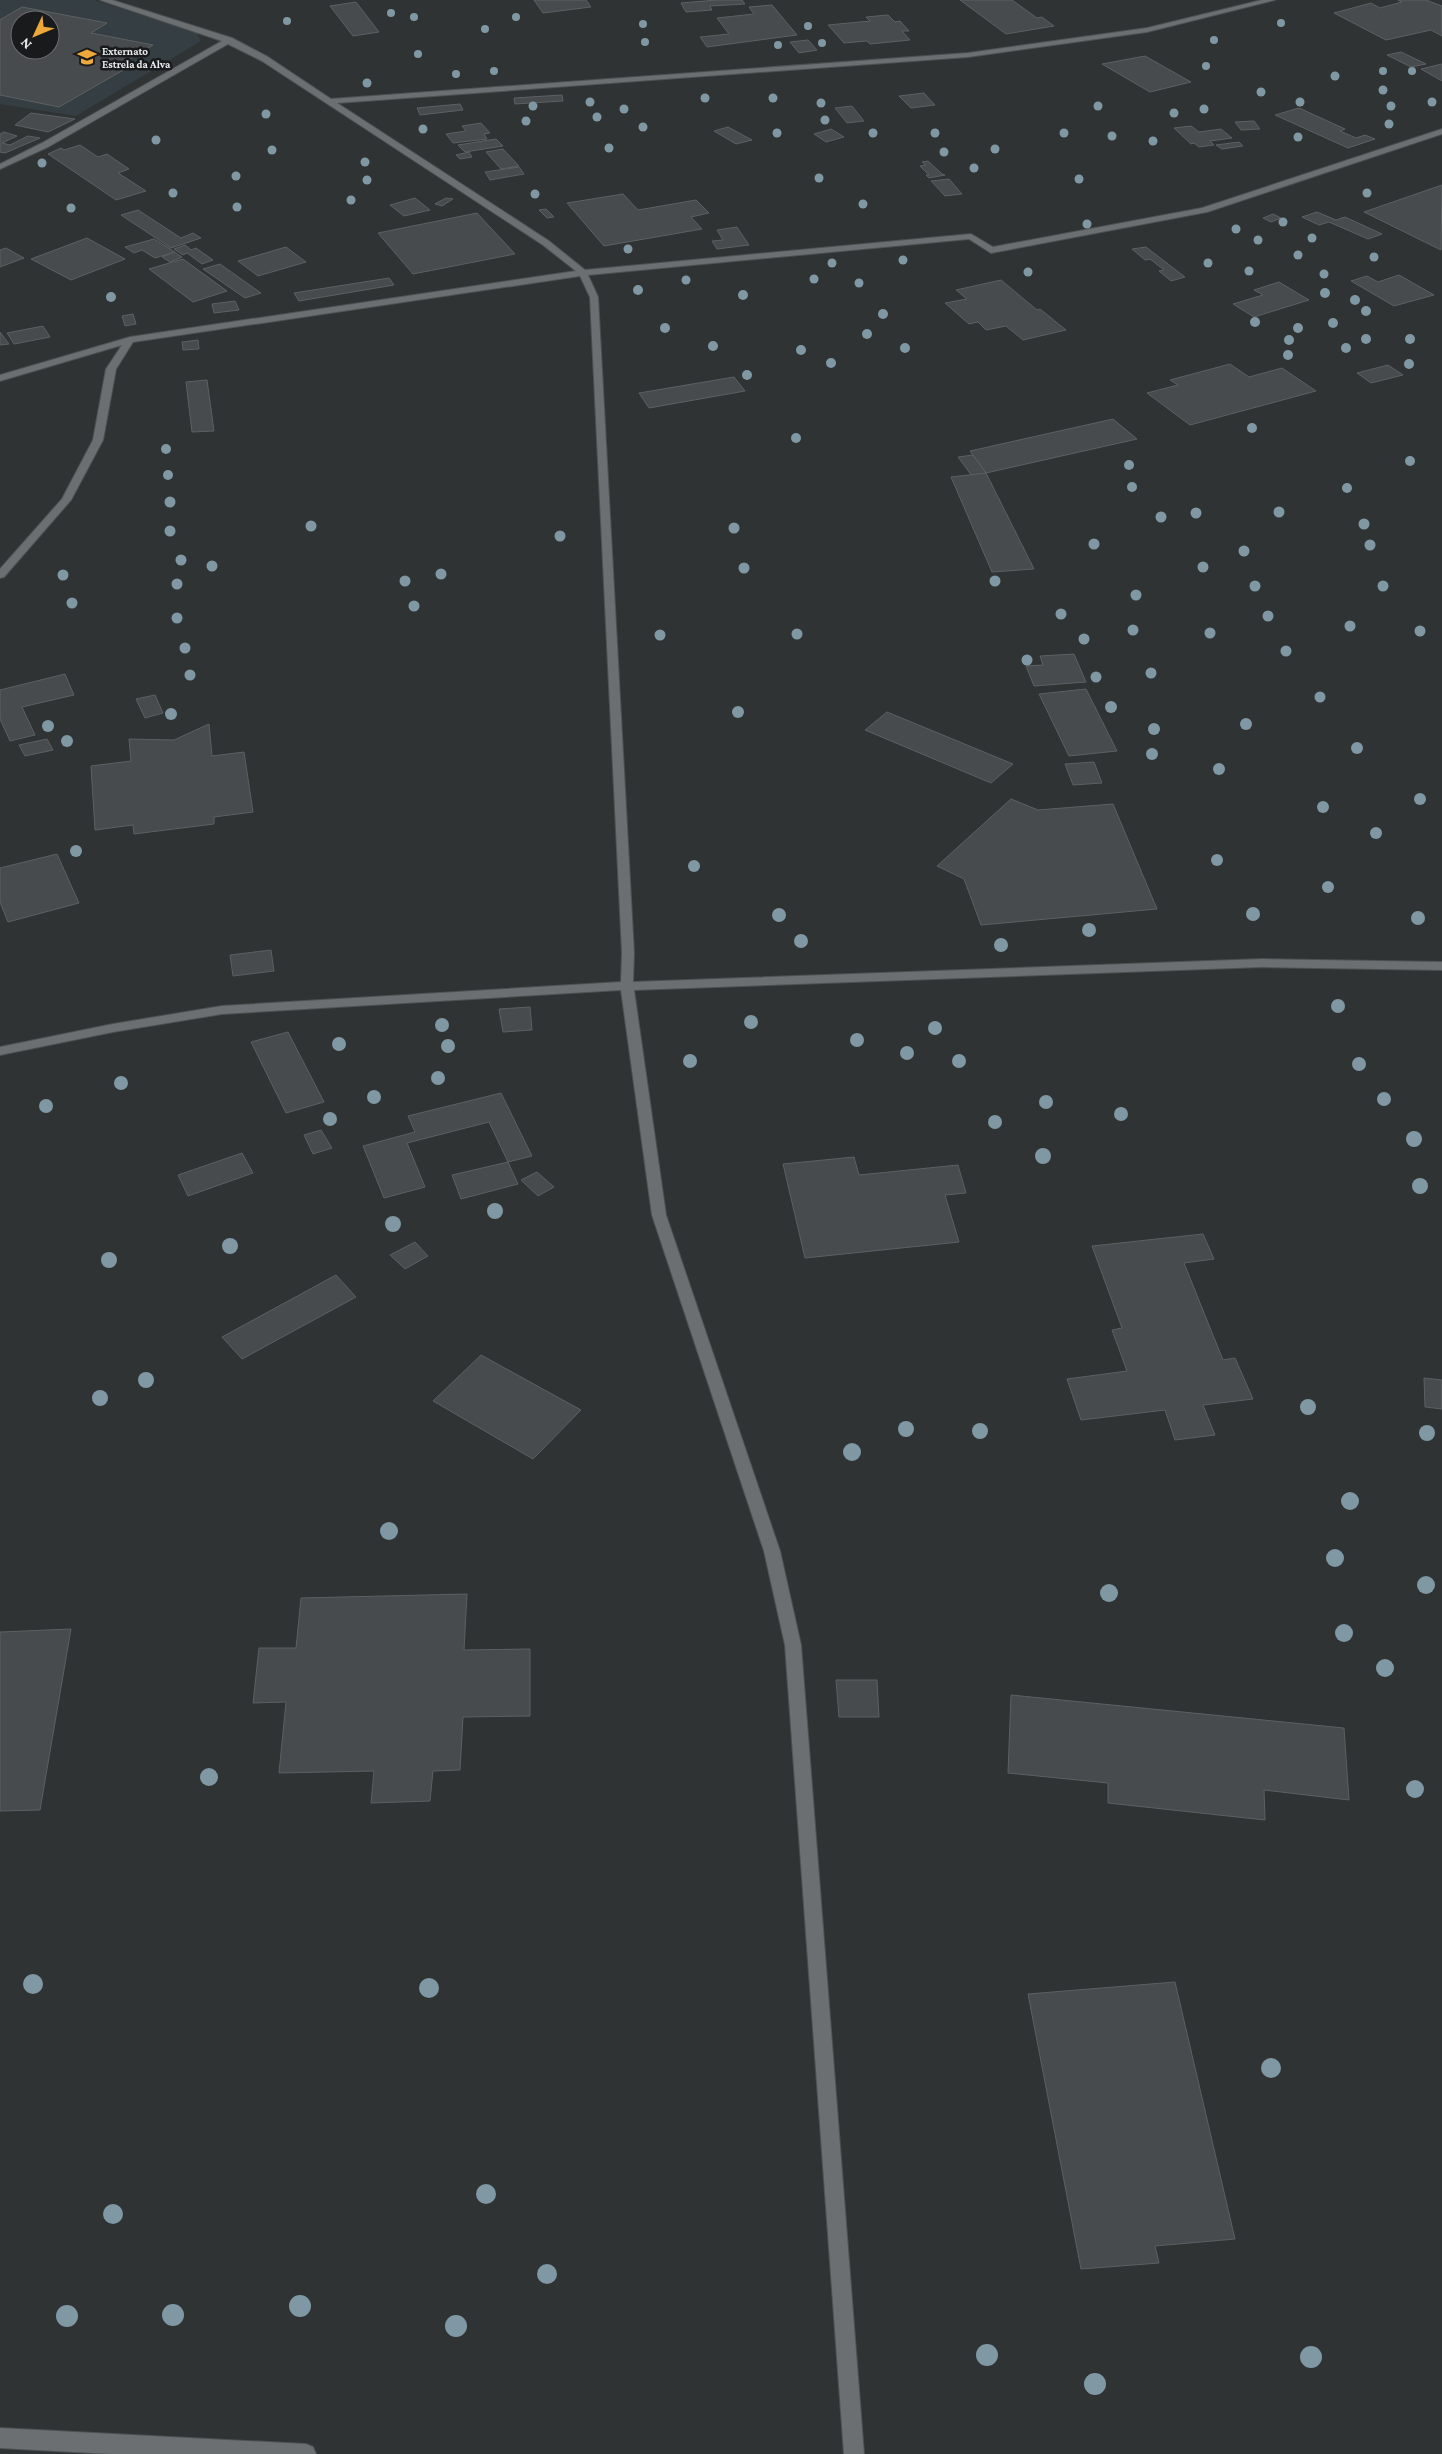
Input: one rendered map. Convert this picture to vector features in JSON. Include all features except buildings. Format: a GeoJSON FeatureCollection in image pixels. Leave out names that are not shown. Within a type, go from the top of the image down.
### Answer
{"type":"FeatureCollection","features":[{"type":"Feature","properties":{"kind":"street"},"geometry":{"type":"LineString","coordinates":[[104,0],[175,21],[228,40],[265,60],[332,101],[546,243],[583,273],[594,297],[628,953],[627,986],[659,1215],[772,1551],[793,1645],[854,2454]]}},
{"type":"Feature","properties":{"kind":"street"},"geometry":{"type":"LineString","coordinates":[[1248,0],[1257,4]]}},
{"type":"Feature","properties":{"kind":"street"},"geometry":{"type":"LineString","coordinates":[[332,101],[968,55],[1147,30],[1271,0]]}},
{"type":"Feature","properties":{"kind":"street"},"geometry":{"type":"LineString","coordinates":[[0,167],[45,145],[228,40]]}},
{"type":"Feature","properties":{"kind":"street"},"geometry":{"type":"LineString","coordinates":[[0,378],[130,340],[583,273],[971,236],[991,250],[1204,210],[1442,131]]}},
{"type":"Feature","properties":{"kind":"street"},"geometry":{"type":"LineString","coordinates":[[0,575],[66,500],[98,440],[110,369],[130,340]]}},
{"type":"Feature","properties":{"kind":"street"},"geometry":{"type":"LineString","coordinates":[[0,1051],[113,1028],[222,1010],[627,986],[1262,963],[1442,966]]}},
{"type":"Feature","properties":{"kind":"street"},"geometry":{"type":"LineString","coordinates":[[0,2438],[306,2454]]}},
{"type":"Feature","properties":{"kind":"shaded area","name":"Externato Estrela da Alva"},"geometry":{"type":"Polygon","coordinates":[[[0,0],[94,0],[197,33],[201,41],[76,116],[0,104],[0,0]]]}},
{"type":"Feature","properties":{"kind":"place","name":"Externato Estrela da Alva"},"geometry":{"type":"Point","coordinates":[87,57]}}]}
